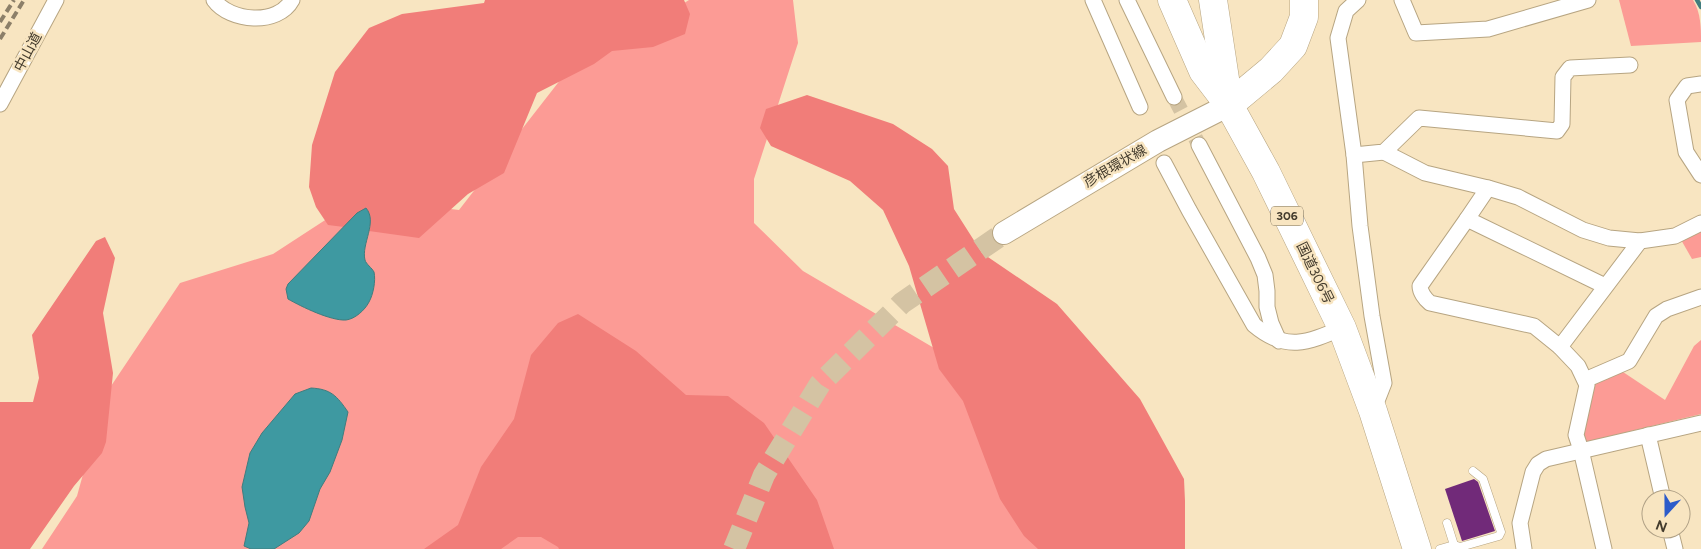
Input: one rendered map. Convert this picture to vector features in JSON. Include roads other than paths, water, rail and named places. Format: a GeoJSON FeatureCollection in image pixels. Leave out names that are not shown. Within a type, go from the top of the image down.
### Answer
{"type":"FeatureCollection","features":[{"type":"Feature","properties":{"kind":"highway"},"geometry":{"type":"LineString","coordinates":[[1172,0],[1203,71],[1229,105]]}},
{"type":"Feature","properties":{"kind":"highway"},"geometry":{"type":"LineString","coordinates":[[1214,0],[1229,105]]}},
{"type":"Feature","properties":{"kind":"highway"},"geometry":{"type":"LineString","coordinates":[[1229,105],[1271,70],[1293,46],[1304,17],[1304,0]]}},
{"type":"Feature","properties":{"kind":"highway","name":"国道306号"},"geometry":{"type":"LineString","coordinates":[[1229,105],[1266,172],[1342,328],[1373,411],[1417,549]]}},
{"type":"Feature","properties":{"kind":"main road","name":"彦根環状線"},"geometry":{"type":"LineString","coordinates":[[1004,233],[1143,150],[1229,105]]}},
{"type":"Feature","properties":{"kind":"street","name":"中山道"},"geometry":{"type":"LineString","coordinates":[[0,104],[56,0]]}},
{"type":"Feature","properties":{"kind":"street"},"geometry":{"type":"LineString","coordinates":[[214,0],[217,5],[227,10],[254,18],[268,17],[278,13],[289,6],[292,0]]}},
{"type":"Feature","properties":{"kind":"street"},"geometry":{"type":"LineString","coordinates":[[1093,0],[1140,107]]}},
{"type":"Feature","properties":{"kind":"street"},"geometry":{"type":"LineString","coordinates":[[1127,0],[1174,97]]}},
{"type":"Feature","properties":{"kind":"street"},"geometry":{"type":"LineString","coordinates":[[1358,0],[1346,11],[1338,38],[1354,154],[1361,235],[1384,384],[1373,411]]}},
{"type":"Feature","properties":{"kind":"street"},"geometry":{"type":"LineString","coordinates":[[1402,0],[1416,33],[1488,29],[1588,0]]}},
{"type":"Feature","properties":{"kind":"street"},"geometry":{"type":"LineString","coordinates":[[1384,152],[1419,118],[1557,131],[1562,124],[1563,77],[1570,68],[1630,65]]}},
{"type":"Feature","properties":{"kind":"street"},"geometry":{"type":"LineString","coordinates":[[1701,84],[1687,86],[1677,100],[1686,152],[1701,175]]}},
{"type":"Feature","properties":{"kind":"street"},"geometry":{"type":"LineString","coordinates":[[1199,145],[1265,275],[1267,291],[1266,308],[1279,340]]}},
{"type":"Feature","properties":{"kind":"street"},"geometry":{"type":"LineString","coordinates":[[1354,154],[1384,152],[1425,173],[1518,197],[1583,230],[1609,238],[1640,240],[1675,236],[1701,223]]}},
{"type":"Feature","properties":{"kind":"street"},"geometry":{"type":"LineString","coordinates":[[1164,163],[1254,325],[1264,334],[1291,343],[1304,342],[1342,328]]}},
{"type":"Feature","properties":{"kind":"street"},"geometry":{"type":"LineString","coordinates":[[1488,188],[1420,286],[1420,289],[1426,300],[1430,303],[1534,326],[1560,347],[1578,366],[1586,385],[1576,435],[1604,549]]}},
{"type":"Feature","properties":{"kind":"street"},"geometry":{"type":"LineString","coordinates":[[1467,219],[1605,286]]}},
{"type":"Feature","properties":{"kind":"street"},"geometry":{"type":"LineString","coordinates":[[1560,347],[1640,240]]}},
{"type":"Feature","properties":{"kind":"street"},"geometry":{"type":"LineString","coordinates":[[1585,380],[1629,361],[1656,316],[1667,308],[1701,298]]}},
{"type":"Feature","properties":{"kind":"street"},"geometry":{"type":"LineString","coordinates":[[1524,549],[1520,523],[1532,472],[1538,464],[1546,459],[1581,450],[1701,423]]}},
{"type":"Feature","properties":{"kind":"street"},"geometry":{"type":"LineString","coordinates":[[1648,435],[1661,489]]}},
{"type":"Feature","properties":{"kind":"lane"},"geometry":{"type":"LineString","coordinates":[[1447,523],[1454,544],[1460,547],[1499,536],[1501,532],[1483,479],[1473,471]]}},
{"type":"Feature","properties":{"kind":"lane"},"geometry":{"type":"LineString","coordinates":[[1440,549],[1454,544]]}},
{"type":"Feature","properties":{"kind":"water"},"geometry":{"type":"Polygon","coordinates":[[[366,208],[369,214],[370,226],[364,254],[365,260],[374,272],[375,280],[372,296],[365,308],[353,318],[340,320],[317,313],[288,299],[286,289],[288,284],[357,213],[366,208]]]}},
{"type":"Feature","properties":{"kind":"water"},"geometry":{"type":"Polygon","coordinates":[[[311,388],[333,394],[348,412],[342,440],[330,472],[320,489],[309,521],[299,533],[274,549],[251,549],[244,546],[249,523],[242,487],[250,453],[262,433],[295,394],[311,388]]]}},
{"type":"Feature","properties":{"kind":"waterway"},"geometry":{"type":"LineString","coordinates":[[1697,0],[1701,7]]}},
{"type":"Feature","properties":{"kind":"tunnel"},"geometry":{"type":"LineString","coordinates":[[1174,97],[1199,145]]}},
{"type":"Feature","properties":{"kind":"tunnel"},"geometry":{"type":"LineString","coordinates":[[734,549],[764,475],[820,384],[902,303],[1004,233]]}},
{"type":"Feature","properties":{"kind":"railway"},"geometry":{"type":"LineString","coordinates":[[0,22],[14,0]]}},
{"type":"Feature","properties":{"kind":"railway"},"geometry":{"type":"LineString","coordinates":[[0,39],[24,0]]}}]}
